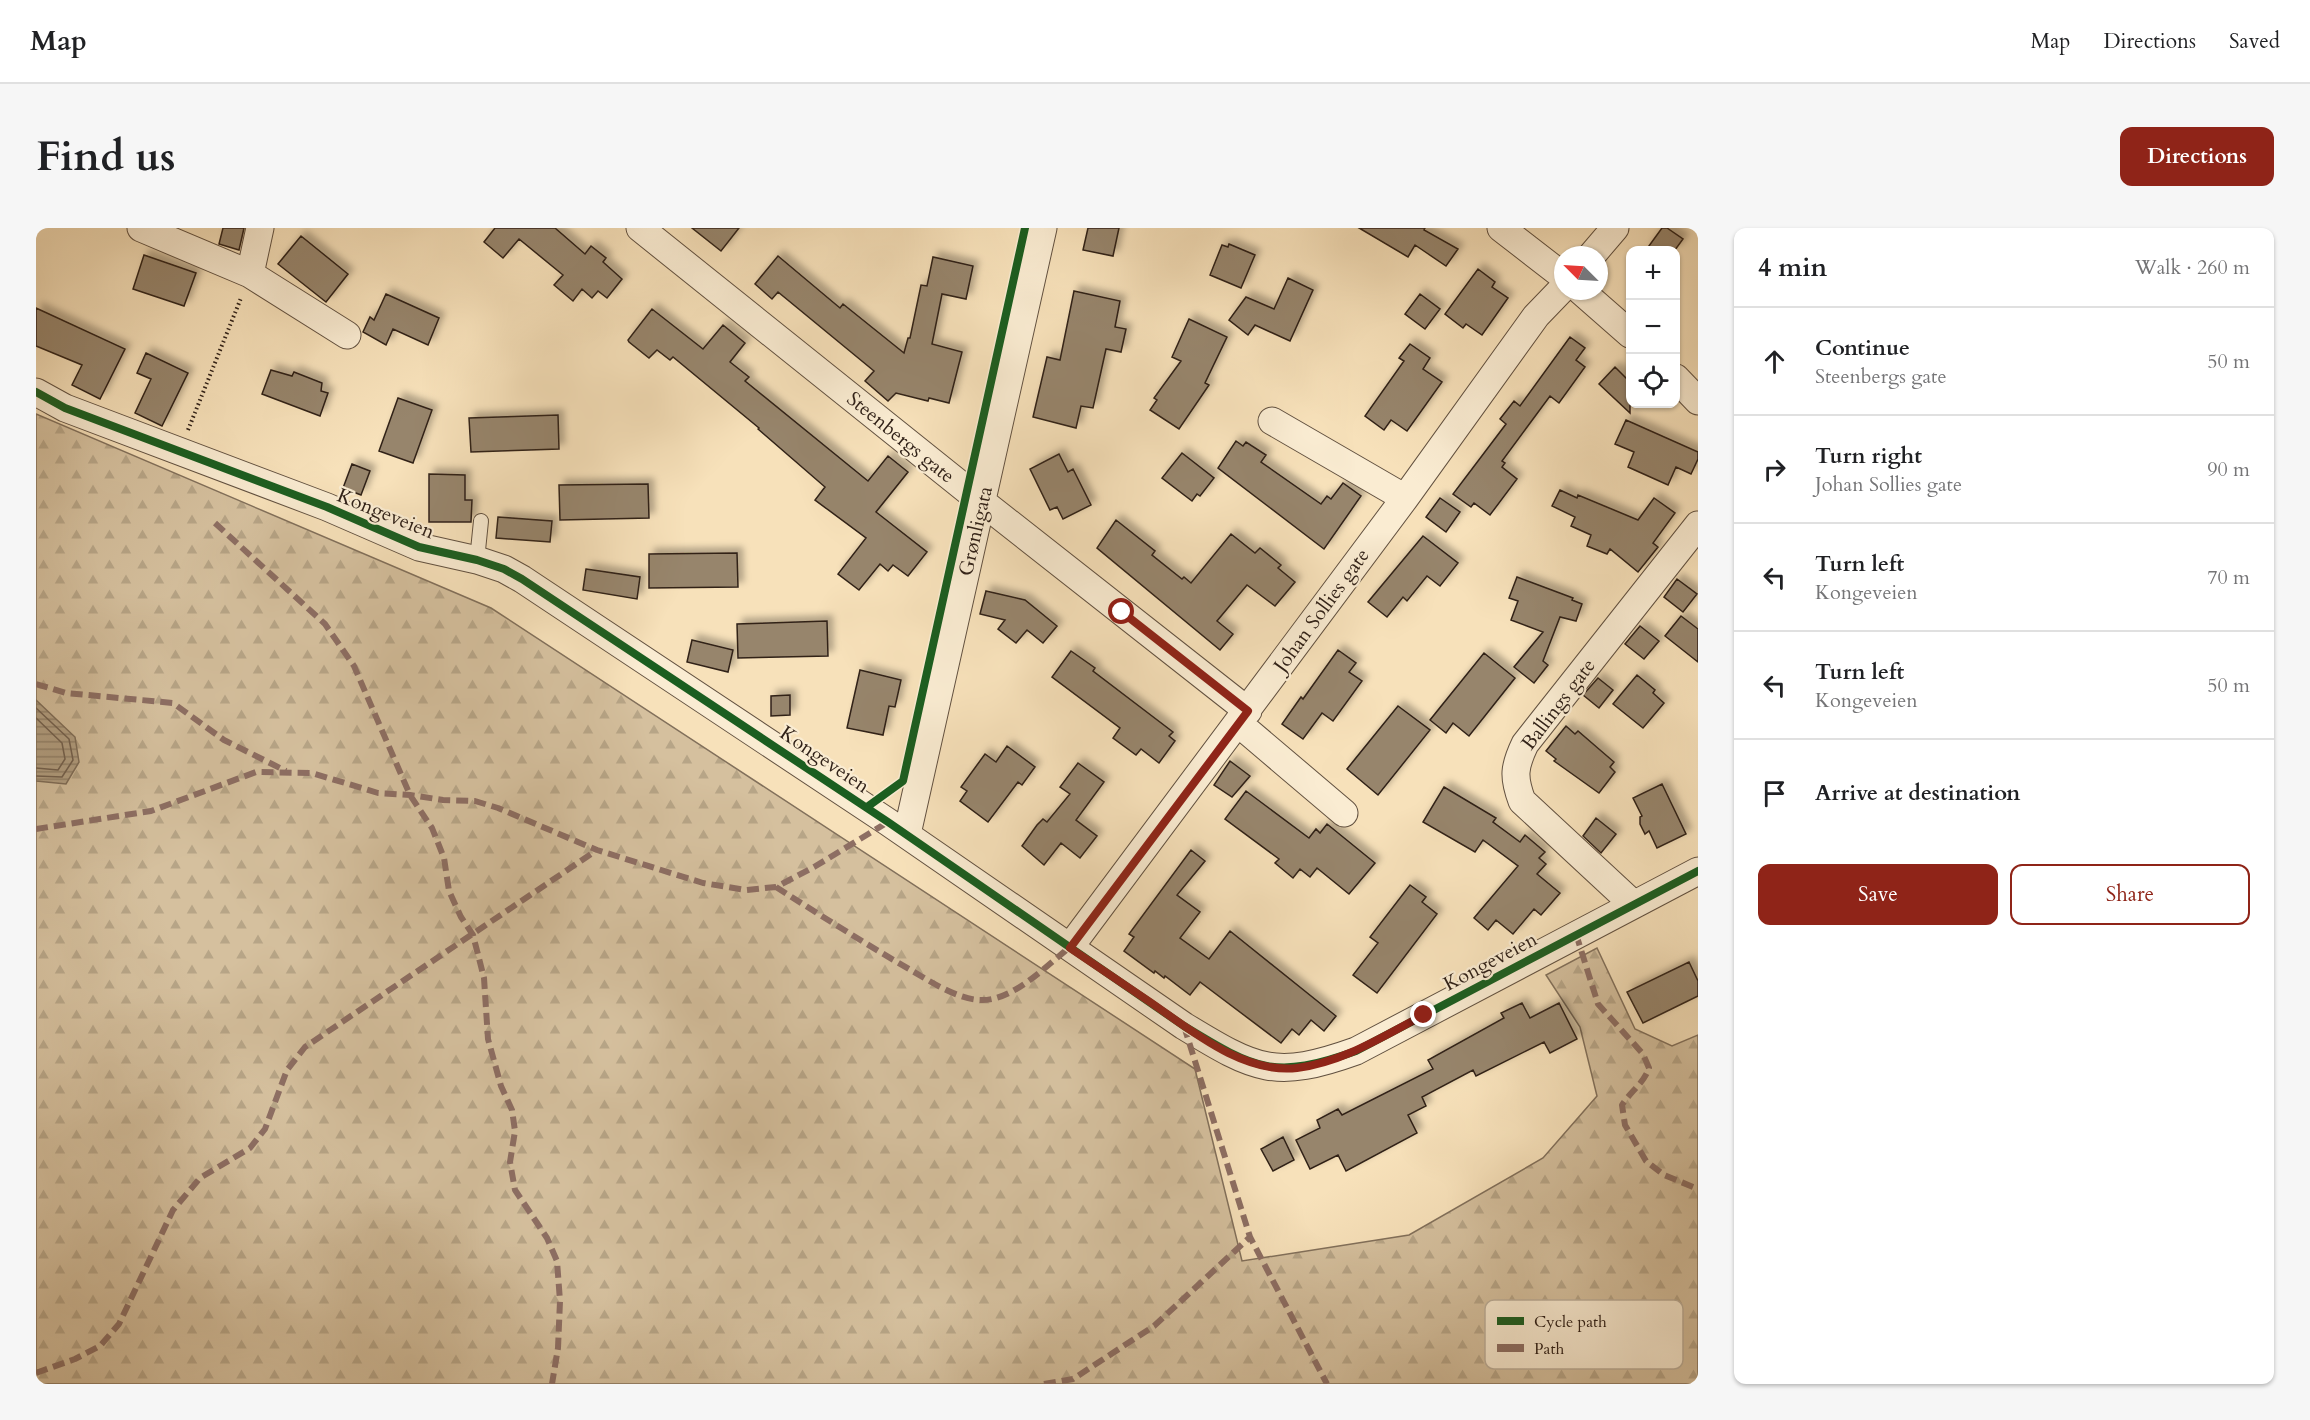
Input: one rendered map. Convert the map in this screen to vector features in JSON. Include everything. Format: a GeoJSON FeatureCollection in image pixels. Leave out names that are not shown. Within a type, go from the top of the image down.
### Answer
{"type":"FeatureCollection","features":[{"type":"Feature","properties":{"kind":"street"},"geometry":{"type":"LineString","coordinates":[[141,228],[250,274],[347,335]]}},
{"type":"Feature","properties":{"kind":"street"},"geometry":{"type":"LineString","coordinates":[[250,274],[260,228]]}},
{"type":"Feature","properties":{"kind":"street","name":"Steenbergs gate"},"geometry":{"type":"LineString","coordinates":[[640,228],[982,502],[1243,717]]}},
{"type":"Feature","properties":{"kind":"street","name":"Grønligata"},"geometry":{"type":"LineString","coordinates":[[907,834],[1043,228]]}},
{"type":"Feature","properties":{"kind":"street"},"geometry":{"type":"LineString","coordinates":[[1501,228],[1554,269]]}},
{"type":"Feature","properties":{"kind":"street"},"geometry":{"type":"LineString","coordinates":[[1600,246],[1615,228]]}},
{"type":"Feature","properties":{"kind":"street","name":"Johan Sollies gate"},"geometry":{"type":"LineString","coordinates":[[1070,948],[1405,498],[1536,316],[1554,297]]}},
{"type":"Feature","properties":{"kind":"street"},"geometry":{"type":"LineString","coordinates":[[1591,300],[1626,330]]}},
{"type":"Feature","properties":{"kind":"street"},"geometry":{"type":"LineString","coordinates":[[1680,382],[1698,401]]}},
{"type":"Feature","properties":{"kind":"street","name":"Kongeveien"},"geometry":{"type":"LineString","coordinates":[[36,392],[65,408],[327,507],[419,547],[477,560],[504,569],[907,834],[1184,1026],[1226,1051],[1271,1068],[1296,1068],[1324,1062],[1356,1051],[1698,871]]}},
{"type":"Feature","properties":{"kind":"street"},"geometry":{"type":"LineString","coordinates":[[1272,421],[1405,498]]}},
{"type":"Feature","properties":{"kind":"street","name":"Ballings gate"},"geometry":{"type":"LineString","coordinates":[[1633,904],[1522,801],[1515,785],[1515,764],[1525,744],[1698,525]]}},
{"type":"Feature","properties":{"kind":"street"},"geometry":{"type":"LineString","coordinates":[[1243,717],[1344,813]]}},
{"type":"Feature","properties":{"kind":"lane"},"geometry":{"type":"LineString","coordinates":[[477,560],[481,521]]}},
{"type":"Feature","properties":{"kind":"path"},"geometry":{"type":"LineString","coordinates":[[179,453],[250,274]]}},
{"type":"Feature","properties":{"kind":"green space"},"geometry":{"type":"Polygon","coordinates":[[[36,414],[491,608],[1195,1069],[1242,1261],[1409,1235],[1543,1158],[1597,1096],[1580,1027],[1546,975],[1597,948],[1635,1029],[1672,1046],[1698,1035],[1698,1384],[36,1384],[36,414]]]}},
{"type":"Feature","properties":{"kind":"water"},"geometry":{"type":"Polygon","coordinates":[[[36,700],[75,737],[79,762],[66,784],[36,781],[36,700]]]}},
{"type":"Feature","properties":{"kind":"building"},"geometry":{"type":"Polygon","coordinates":[[[223,228],[244,228],[239,250],[219,244],[223,228]]]}},
{"type":"Feature","properties":{"kind":"building"},"geometry":{"type":"Polygon","coordinates":[[[495,228],[555,228],[585,254],[591,246],[606,258],[603,262],[622,279],[607,298],[598,291],[592,298],[582,289],[573,301],[554,285],[563,275],[519,239],[503,258],[484,242],[495,228]]]}},
{"type":"Feature","properties":{"kind":"building"},"geometry":{"type":"Polygon","coordinates":[[[692,228],[739,228],[721,251],[692,228]]]}},
{"type":"Feature","properties":{"kind":"building"},"geometry":{"type":"Polygon","coordinates":[[[1088,228],[1119,228],[1113,256],[1083,250],[1088,228]]]}},
{"type":"Feature","properties":{"kind":"building"},"geometry":{"type":"Polygon","coordinates":[[[1359,228],[1425,228],[1424,230],[1458,249],[1446,266],[1415,245],[1408,257],[1359,228]]]}},
{"type":"Feature","properties":{"kind":"building"},"geometry":{"type":"Polygon","coordinates":[[[1662,228],[1667,228],[1683,239],[1678,246],[1649,246],[1662,228]]]}},
{"type":"Feature","properties":{"kind":"building"},"geometry":{"type":"Polygon","coordinates":[[[301,236],[348,274],[326,302],[278,264],[301,236]]]}},
{"type":"Feature","properties":{"kind":"building"},"geometry":{"type":"Polygon","coordinates":[[[1229,244],[1255,255],[1241,288],[1210,275],[1222,245],[1228,247],[1229,244]]]}},
{"type":"Feature","properties":{"kind":"building"},"geometry":{"type":"Polygon","coordinates":[[[144,255],[196,273],[184,306],[133,289],[144,255]]]}},
{"type":"Feature","properties":{"kind":"building"},"geometry":{"type":"Polygon","coordinates":[[[778,256],[840,308],[843,304],[904,353],[908,338],[910,338],[921,285],[927,286],[933,257],[973,266],[966,299],[942,294],[932,344],[962,352],[949,403],[929,398],[928,401],[896,393],[888,401],[865,381],[874,371],[778,292],[772,299],[755,284],[778,256]]]}},
{"type":"Feature","properties":{"kind":"building"},"geometry":{"type":"Polygon","coordinates":[[[1478,269],[1495,282],[1492,287],[1508,298],[1482,335],[1466,324],[1463,328],[1445,314],[1478,269]]]}},
{"type":"Feature","properties":{"kind":"building"},"geometry":{"type":"Polygon","coordinates":[[[1288,278],[1313,290],[1290,341],[1255,325],[1248,335],[1229,320],[1246,297],[1274,309],[1288,278]]]}},
{"type":"Feature","properties":{"kind":"building"},"geometry":{"type":"Polygon","coordinates":[[[1074,291],[1120,301],[1115,327],[1126,329],[1121,352],[1106,349],[1093,408],[1081,406],[1076,428],[1033,417],[1047,357],[1060,360],[1074,291]]]}},
{"type":"Feature","properties":{"kind":"building"},"geometry":{"type":"Polygon","coordinates":[[[386,294],[439,318],[428,345],[393,329],[386,345],[363,332],[370,317],[374,320],[386,294]]]}},
{"type":"Feature","properties":{"kind":"building"},"geometry":{"type":"Polygon","coordinates":[[[1420,294],[1440,309],[1425,329],[1405,314],[1420,294]]]}},
{"type":"Feature","properties":{"kind":"building"},"geometry":{"type":"Polygon","coordinates":[[[36,308],[125,349],[100,399],[72,385],[82,365],[36,346],[36,308]]]}},
{"type":"Feature","properties":{"kind":"building"},"geometry":{"type":"Polygon","coordinates":[[[652,309],[703,349],[723,325],[745,343],[730,362],[749,377],[745,381],[868,481],[888,456],[908,472],[876,512],[927,552],[908,576],[893,565],[888,571],[880,564],[859,590],[838,574],[866,538],[815,500],[825,487],[759,428],[673,357],[670,360],[657,350],[649,358],[629,342],[628,340],[652,309]]]}},
{"type":"Feature","properties":{"kind":"building"},"geometry":{"type":"Polygon","coordinates":[[[1189,319],[1227,337],[1205,383],[1209,385],[1179,429],[1150,410],[1157,400],[1154,398],[1181,361],[1172,357],[1189,319]]]}},
{"type":"Feature","properties":{"kind":"building"},"geometry":{"type":"Polygon","coordinates":[[[1570,337],[1585,348],[1576,360],[1585,367],[1559,403],[1550,396],[1502,461],[1505,463],[1502,467],[1517,479],[1490,515],[1474,503],[1471,507],[1453,494],[1506,424],[1500,419],[1514,401],[1520,406],[1570,337]]]}},
{"type":"Feature","properties":{"kind":"building"},"geometry":{"type":"Polygon","coordinates":[[[1410,344],[1430,358],[1423,369],[1442,382],[1407,431],[1391,420],[1384,430],[1365,416],[1404,361],[1399,358],[1410,344]]]}},
{"type":"Feature","properties":{"kind":"building"},"geometry":{"type":"Polygon","coordinates":[[[146,353],[188,373],[162,426],[135,413],[151,379],[137,373],[146,353]]]}},
{"type":"Feature","properties":{"kind":"building"},"geometry":{"type":"Polygon","coordinates":[[[1615,367],[1626,378],[1626,408],[1630,408],[1630,413],[1599,384],[1615,367]]]}},
{"type":"Feature","properties":{"kind":"building"},"geometry":{"type":"Polygon","coordinates":[[[271,370],[292,376],[294,372],[322,383],[321,391],[328,393],[320,416],[262,394],[271,370]]]}},
{"type":"Feature","properties":{"kind":"building"},"geometry":{"type":"Polygon","coordinates":[[[398,398],[432,410],[413,463],[379,451],[398,398]]]}},
{"type":"Feature","properties":{"kind":"building"},"geometry":{"type":"Polygon","coordinates":[[[558,415],[559,449],[471,452],[469,418],[558,415]]]}},
{"type":"Feature","properties":{"kind":"building"},"geometry":{"type":"Polygon","coordinates":[[[1626,420],[1698,452],[1698,459],[1691,474],[1676,467],[1668,485],[1628,467],[1634,452],[1615,444],[1626,420]]]}},
{"type":"Feature","properties":{"kind":"building"},"geometry":{"type":"Polygon","coordinates":[[[1236,441],[1243,446],[1246,442],[1266,455],[1261,462],[1321,504],[1327,496],[1331,499],[1343,483],[1361,496],[1324,549],[1218,468],[1236,441]]]}},
{"type":"Feature","properties":{"kind":"building"},"geometry":{"type":"Polygon","coordinates":[[[1182,453],[1214,478],[1200,496],[1197,494],[1192,501],[1162,478],[1182,453]]]}},
{"type":"Feature","properties":{"kind":"building"},"geometry":{"type":"Polygon","coordinates":[[[1059,454],[1068,472],[1073,469],[1091,505],[1063,519],[1057,507],[1050,510],[1030,469],[1059,454]]]}},
{"type":"Feature","properties":{"kind":"building"},"geometry":{"type":"Polygon","coordinates":[[[352,464],[370,471],[361,495],[343,488],[352,464]]]}},
{"type":"Feature","properties":{"kind":"building"},"geometry":{"type":"Polygon","coordinates":[[[429,474],[465,475],[465,500],[472,500],[471,522],[429,522],[429,474]]]}},
{"type":"Feature","properties":{"kind":"building"},"geometry":{"type":"Polygon","coordinates":[[[648,484],[649,518],[560,520],[559,485],[648,484]]]}},
{"type":"Feature","properties":{"kind":"building"},"geometry":{"type":"Polygon","coordinates":[[[1560,490],[1638,520],[1654,498],[1675,513],[1653,543],[1658,547],[1638,572],[1610,549],[1607,554],[1587,546],[1591,535],[1571,526],[1575,517],[1552,506],[1560,490]]]}},
{"type":"Feature","properties":{"kind":"building"},"geometry":{"type":"Polygon","coordinates":[[[1440,498],[1460,512],[1446,532],[1426,517],[1440,498]]]}},
{"type":"Feature","properties":{"kind":"building"},"geometry":{"type":"Polygon","coordinates":[[[498,517],[552,521],[550,542],[496,538],[498,517]]]}},
{"type":"Feature","properties":{"kind":"building"},"geometry":{"type":"Polygon","coordinates":[[[1116,520],[1155,551],[1152,555],[1182,579],[1184,577],[1191,583],[1231,534],[1255,553],[1260,548],[1281,565],[1278,568],[1295,582],[1275,606],[1247,585],[1217,621],[1233,634],[1220,650],[1097,548],[1116,520]]]}},
{"type":"Feature","properties":{"kind":"building"},"geometry":{"type":"Polygon","coordinates":[[[1423,536],[1458,563],[1440,586],[1427,576],[1407,601],[1403,597],[1387,617],[1368,602],[1423,536]]]}},
{"type":"Feature","properties":{"kind":"building"},"geometry":{"type":"Polygon","coordinates":[[[737,553],[738,587],[649,588],[649,554],[737,553]]]}},
{"type":"Feature","properties":{"kind":"building"},"geometry":{"type":"Polygon","coordinates":[[[586,569],[640,577],[637,599],[583,590],[586,569]]]}},
{"type":"Feature","properties":{"kind":"building"},"geometry":{"type":"Polygon","coordinates":[[[1517,577],[1573,598],[1572,600],[1582,604],[1576,621],[1560,617],[1543,661],[1548,665],[1534,683],[1514,667],[1543,632],[1511,620],[1518,601],[1509,598],[1517,577]]]}},
{"type":"Feature","properties":{"kind":"building"},"geometry":{"type":"Polygon","coordinates":[[[1677,579],[1697,594],[1683,612],[1664,597],[1677,579]]]}},
{"type":"Feature","properties":{"kind":"building"},"geometry":{"type":"Polygon","coordinates":[[[986,591],[1025,600],[1057,626],[1043,643],[1027,630],[1016,643],[998,629],[1005,620],[980,614],[986,591]]]}},
{"type":"Feature","properties":{"kind":"building"},"geometry":{"type":"Polygon","coordinates":[[[1681,616],[1698,629],[1698,662],[1665,636],[1681,616]]]}},
{"type":"Feature","properties":{"kind":"building"},"geometry":{"type":"Polygon","coordinates":[[[827,621],[828,656],[738,658],[737,624],[827,621]]]}},
{"type":"Feature","properties":{"kind":"building"},"geometry":{"type":"Polygon","coordinates":[[[1640,626],[1659,641],[1644,659],[1625,644],[1640,626]]]}},
{"type":"Feature","properties":{"kind":"building"},"geometry":{"type":"Polygon","coordinates":[[[692,640],[733,650],[728,672],[687,662],[692,640]]]}},
{"type":"Feature","properties":{"kind":"building"},"geometry":{"type":"Polygon","coordinates":[[[1338,650],[1356,663],[1349,672],[1362,681],[1333,721],[1322,713],[1303,739],[1282,724],[1338,650]]]}},
{"type":"Feature","properties":{"kind":"building"},"geometry":{"type":"Polygon","coordinates":[[[1071,651],[1095,668],[1093,671],[1173,732],[1169,736],[1175,741],[1159,763],[1141,749],[1136,755],[1113,738],[1120,728],[1052,677],[1071,651]]]}},
{"type":"Feature","properties":{"kind":"building"},"geometry":{"type":"Polygon","coordinates":[[[1484,653],[1515,678],[1469,736],[1453,723],[1446,733],[1430,720],[1484,653]]]}},
{"type":"Feature","properties":{"kind":"building"},"geometry":{"type":"Polygon","coordinates":[[[860,670],[901,680],[895,707],[889,706],[883,735],[847,728],[860,670]]]}},
{"type":"Feature","properties":{"kind":"building"},"geometry":{"type":"Polygon","coordinates":[[[1637,675],[1655,690],[1653,693],[1664,703],[1643,728],[1613,704],[1637,675]]]}},
{"type":"Feature","properties":{"kind":"building"},"geometry":{"type":"Polygon","coordinates":[[[1598,678],[1613,690],[1599,708],[1583,695],[1598,678]]]}},
{"type":"Feature","properties":{"kind":"building"},"geometry":{"type":"Polygon","coordinates":[[[790,695],[790,715],[771,716],[771,696],[790,695]]]}},
{"type":"Feature","properties":{"kind":"building"},"geometry":{"type":"Polygon","coordinates":[[[1398,706],[1430,730],[1378,795],[1347,769],[1398,706]]]}},
{"type":"Feature","properties":{"kind":"building"},"geometry":{"type":"Polygon","coordinates":[[[1566,726],[1575,734],[1578,731],[1614,762],[1610,767],[1615,772],[1599,793],[1554,761],[1556,759],[1546,751],[1566,726]]]}},
{"type":"Feature","properties":{"kind":"building"},"geometry":{"type":"Polygon","coordinates":[[[1007,746],[1035,767],[1022,785],[1018,782],[988,822],[960,801],[967,791],[961,787],[985,754],[996,762],[1007,746]]]}},
{"type":"Feature","properties":{"kind":"building"},"geometry":{"type":"Polygon","coordinates":[[[1230,761],[1250,776],[1232,797],[1214,785],[1230,761]]]}},
{"type":"Feature","properties":{"kind":"building"},"geometry":{"type":"Polygon","coordinates":[[[1078,763],[1104,782],[1076,820],[1097,836],[1080,858],[1061,843],[1044,865],[1022,846],[1037,825],[1043,819],[1047,822],[1070,794],[1060,787],[1078,763]]]}},
{"type":"Feature","properties":{"kind":"building"},"geometry":{"type":"Polygon","coordinates":[[[1662,784],[1686,834],[1657,848],[1649,831],[1645,834],[1640,824],[1642,816],[1633,798],[1662,784]]]}},
{"type":"Feature","properties":{"kind":"building"},"geometry":{"type":"Polygon","coordinates":[[[1444,787],[1496,818],[1493,822],[1520,842],[1525,835],[1545,852],[1539,858],[1546,864],[1537,874],[1560,893],[1541,915],[1534,909],[1513,934],[1496,920],[1488,930],[1474,918],[1518,866],[1483,840],[1475,852],[1423,822],[1444,787]]]}},
{"type":"Feature","properties":{"kind":"building"},"geometry":{"type":"Polygon","coordinates":[[[1246,791],[1309,838],[1316,829],[1320,833],[1327,824],[1375,863],[1349,894],[1317,868],[1310,877],[1300,869],[1293,878],[1275,863],[1279,859],[1225,819],[1246,791]]]}},
{"type":"Feature","properties":{"kind":"building"},"geometry":{"type":"Polygon","coordinates":[[[1596,818],[1616,834],[1601,853],[1583,836],[1596,818]]]}},
{"type":"Feature","properties":{"kind":"building"},"geometry":{"type":"Polygon","coordinates":[[[1191,850],[1205,861],[1177,895],[1200,912],[1180,938],[1209,959],[1230,931],[1336,1016],[1324,1031],[1311,1020],[1299,1035],[1292,1029],[1281,1043],[1200,982],[1190,995],[1165,976],[1164,978],[1155,971],[1154,973],[1124,951],[1134,937],[1129,934],[1191,850]]]}},
{"type":"Feature","properties":{"kind":"building"},"geometry":{"type":"Polygon","coordinates":[[[1410,885],[1426,897],[1422,902],[1437,914],[1377,993],[1353,975],[1378,943],[1370,937],[1410,885]]]}},
{"type":"Feature","properties":{"kind":"building"},"geometry":{"type":"Polygon","coordinates":[[[1689,962],[1698,981],[1698,996],[1643,1023],[1627,992],[1689,962]]]}},
{"type":"Feature","properties":{"kind":"building"},"geometry":{"type":"Polygon","coordinates":[[[1522,1003],[1530,1018],[1559,1003],[1577,1039],[1550,1053],[1544,1042],[1476,1076],[1473,1070],[1422,1097],[1426,1106],[1408,1115],[1417,1133],[1346,1171],[1338,1155],[1310,1169],[1296,1140],[1320,1128],[1317,1120],[1338,1109],[1342,1115],[1433,1069],[1428,1060],[1504,1018],[1501,1013],[1522,1003]]]}},
{"type":"Feature","properties":{"kind":"building"},"geometry":{"type":"Polygon","coordinates":[[[1283,1137],[1294,1160],[1273,1171],[1261,1149],[1283,1137]]]}},
{"type":"Feature","properties":{"kind":"marked path"},"geometry":{"type":"LineString","coordinates":[[215,523],[325,624],[354,666],[410,795],[432,828],[444,858],[449,891],[461,917],[473,935],[484,978],[488,1039],[501,1086],[512,1110],[515,1131],[510,1162],[515,1190],[547,1238],[557,1261],[560,1301],[558,1348],[552,1384]]}},
{"type":"Feature","properties":{"kind":"marked path"},"geometry":{"type":"LineString","coordinates":[[36,684],[66,693],[173,703],[224,740],[286,771]]}},
{"type":"Feature","properties":{"kind":"marked path"},"geometry":{"type":"LineString","coordinates":[[36,829],[151,811],[256,772],[312,773],[378,793],[475,801],[498,808],[597,850],[703,883],[746,890],[776,887],[888,822]]}},
{"type":"Feature","properties":{"kind":"marked path"},"geometry":{"type":"LineString","coordinates":[[36,1373],[75,1359],[100,1346],[119,1324],[173,1210],[200,1178],[250,1148],[265,1129],[287,1070],[305,1047],[597,850]]}},
{"type":"Feature","properties":{"kind":"marked path"},"geometry":{"type":"LineString","coordinates":[[776,887],[944,989],[972,999],[993,999],[1017,989],[1070,947]]}},
{"type":"Feature","properties":{"kind":"marked path"},"geometry":{"type":"LineString","coordinates":[[1576,934],[1598,1004],[1643,1054],[1649,1068],[1644,1078],[1622,1105],[1625,1125],[1646,1161],[1664,1175],[1698,1189]]}},
{"type":"Feature","properties":{"kind":"marked path"},"geometry":{"type":"LineString","coordinates":[[1184,1026],[1250,1237],[1327,1384]]}},
{"type":"Feature","properties":{"kind":"marked path"},"geometry":{"type":"LineString","coordinates":[[1044,1384],[1073,1379],[1154,1326],[1250,1237]]}},
{"type":"Feature","properties":{"kind":"cycle path"},"geometry":{"type":"LineString","coordinates":[[867,807],[903,781],[1025,228]]}},
{"type":"Feature","properties":{"kind":"cycle path"},"geometry":{"type":"LineString","coordinates":[[36,392],[65,408],[327,507],[419,547],[477,560],[504,569],[888,822],[1184,1026],[1230,1053],[1249,1061],[1267,1066],[1305,1066],[1356,1051],[1698,871]]}},
{"type":"Feature","properties":{"kind":"route"},"geometry":{"type":"LineString","coordinates":[[1122,612],[1248,711],[1070,948],[1184,1026],[1226,1051],[1249,1062],[1271,1068],[1296,1068],[1324,1062],[1356,1051],[1424,1015]]}}]}
